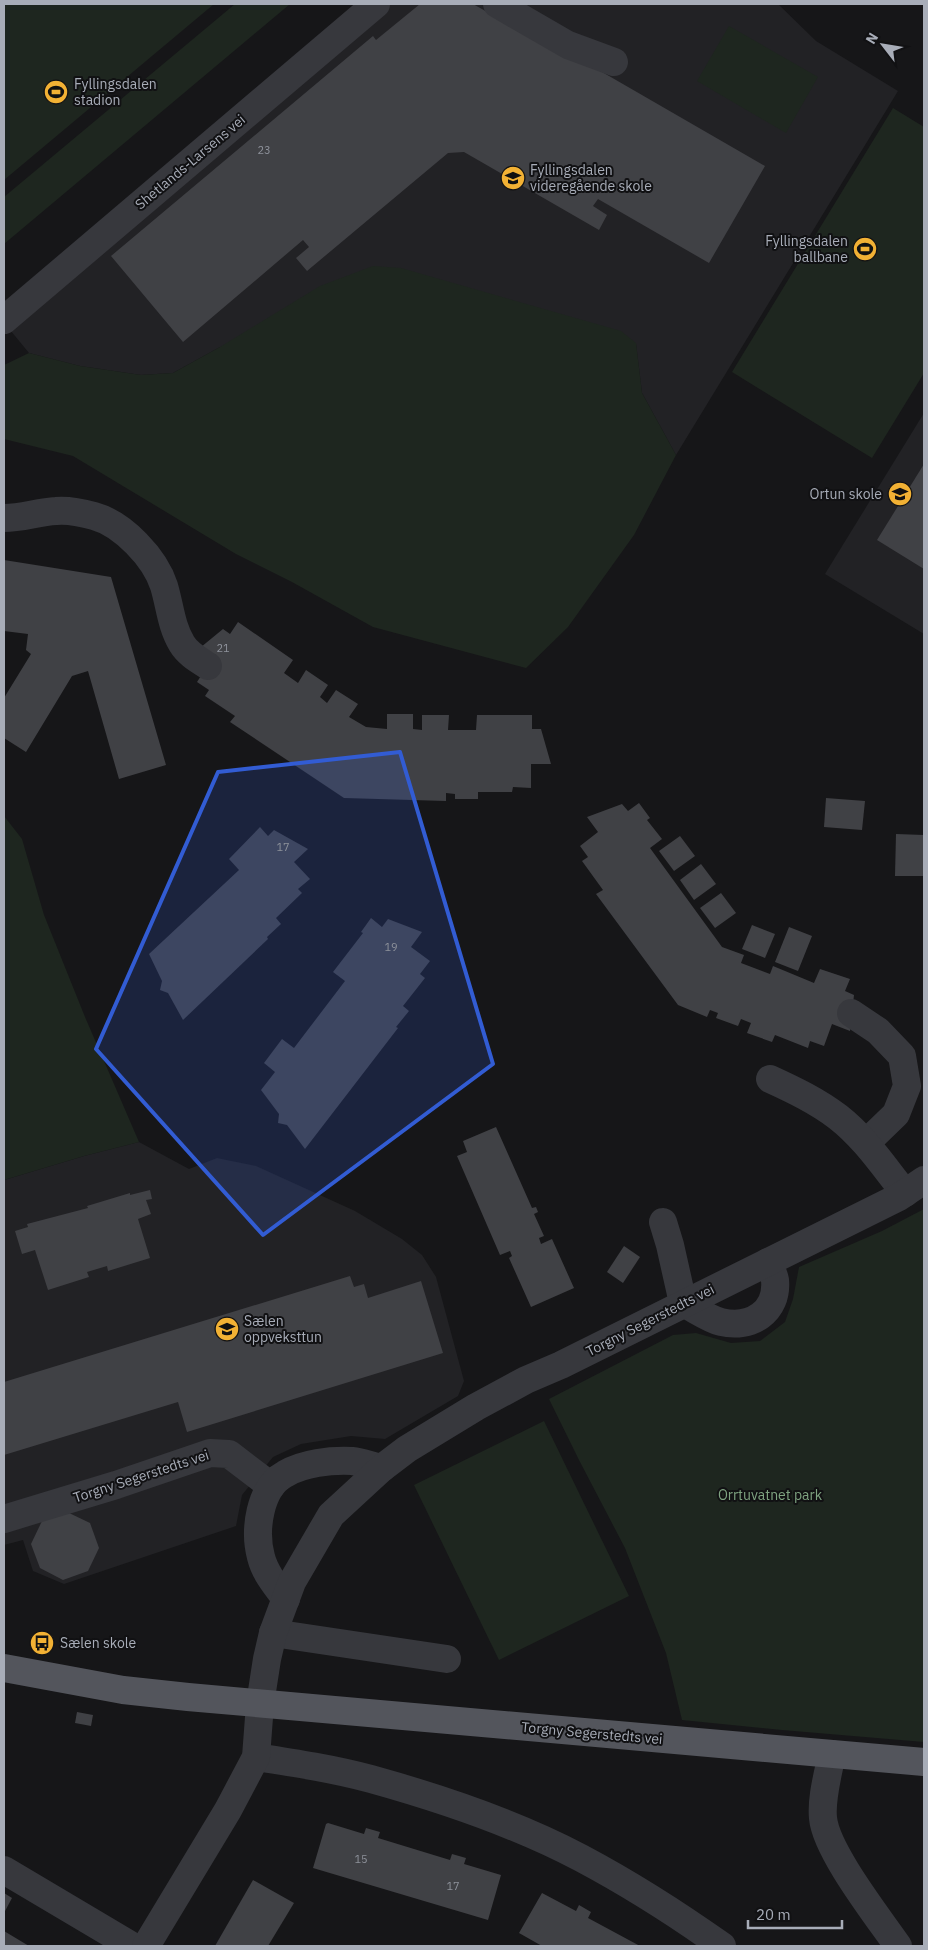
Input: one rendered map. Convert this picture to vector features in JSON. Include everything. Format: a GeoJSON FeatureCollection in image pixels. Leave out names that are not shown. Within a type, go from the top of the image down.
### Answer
{"type":"FeatureCollection","features":[{"type":"Feature","properties":{"kind":"main road","name":"Torgny Segerstedts vei"},"geometry":{"type":"LineString","coordinates":[[4,1668],[122,1690],[260,1704],[924,1762]]}},
{"type":"Feature","properties":{"kind":"lane","name":"Shetlands-Larsens vei"},"geometry":{"type":"LineString","coordinates":[[4,320],[376,4]]}},
{"type":"Feature","properties":{"kind":"lane"},"geometry":{"type":"LineString","coordinates":[[497,4],[568,45],[614,62]]}},
{"type":"Feature","properties":{"kind":"lane"},"geometry":{"type":"LineString","coordinates":[[4,518],[58,511],[95,516],[121,530],[145,551],[164,585],[171,620],[182,645],[208,666]]}},
{"type":"Feature","properties":{"kind":"lane"},"geometry":{"type":"LineString","coordinates":[[851,1013],[878,1031],[902,1056],[907,1086],[896,1114],[866,1143]]}},
{"type":"Feature","properties":{"kind":"lane"},"geometry":{"type":"LineString","coordinates":[[770,1079],[805,1095],[838,1118],[914,1187]]}},
{"type":"Feature","properties":{"kind":"lane","name":"Torgny Segerstedts vei"},"geometry":{"type":"LineString","coordinates":[[260,1704],[266,1659],[273,1633],[292,1582],[331,1516],[382,1468],[407,1449],[476,1407],[526,1380],[561,1365],[914,1187]]}},
{"type":"Feature","properties":{"kind":"lane"},"geometry":{"type":"LineString","coordinates":[[663,1222],[683,1303],[720,1322],[740,1324],[758,1319],[774,1299],[775,1278],[768,1262]]}},
{"type":"Feature","properties":{"kind":"lane","name":"Torgny Segerstedts vei"},"geometry":{"type":"LineString","coordinates":[[4,1519],[116,1486],[210,1453],[229,1454],[271,1486]]}},
{"type":"Feature","properties":{"kind":"lane"},"geometry":{"type":"LineString","coordinates":[[286,1600],[271,1580],[261,1557],[258,1531],[263,1504],[271,1486],[284,1474],[318,1463],[353,1461],[382,1468]]}},
{"type":"Feature","properties":{"kind":"lane"},"geometry":{"type":"LineString","coordinates":[[273,1633],[446,1659]]}},
{"type":"Feature","properties":{"kind":"lane"},"geometry":{"type":"LineString","coordinates":[[146,1946],[228,1810],[256,1757],[260,1704]]}},
{"type":"Feature","properties":{"kind":"lane"},"geometry":{"type":"LineString","coordinates":[[832,1754],[823,1818],[829,1841],[898,1946]]}},
{"type":"Feature","properties":{"kind":"lane"},"geometry":{"type":"LineString","coordinates":[[256,1757],[370,1779],[480,1814],[580,1858],[642,1893],[722,1946]]}},
{"type":"Feature","properties":{"kind":"lane"},"geometry":{"type":"LineString","coordinates":[[4,1870],[132,1946]]}},
{"type":"Feature","properties":{"kind":"highlighted area"},"geometry":{"type":"Polygon","coordinates":[[[400,752],[493,1064],[263,1235],[96,1049],[218,772],[400,752]]]}},
{"type":"Feature","properties":{"kind":"shaded area","name":"Fyllingsdalen videregående skole"},"geometry":{"type":"Polygon","coordinates":[[[388,4],[778,4],[816,41],[898,91],[676,455],[642,393],[636,344],[220,347],[173,373],[141,375],[80,366],[29,353],[6,325],[388,4]]]}},
{"type":"Feature","properties":{"kind":"shaded area","name":"Ortun skole"},"geometry":{"type":"Polygon","coordinates":[[[924,413],[924,634],[825,574],[924,413]]]}},
{"type":"Feature","properties":{"kind":"shaded area","name":"Sælen oppveksttun"},"geometry":{"type":"Polygon","coordinates":[[[139,1142],[189,1169],[217,1158],[256,1166],[355,1211],[402,1239],[422,1255],[436,1277],[464,1381],[458,1396],[385,1439],[351,1436],[301,1444],[273,1457],[242,1495],[236,1526],[64,1584],[33,1571],[23,1540],[4,1545],[4,1180],[139,1142]]]}},
{"type":"Feature","properties":{"kind":"green space","name":"Fyllingsdalen stadion"},"geometry":{"type":"Polygon","coordinates":[[[4,4],[214,4],[4,180],[4,4]]]}},
{"type":"Feature","properties":{"kind":"green space","name":"Fyllingsdalen stadion"},"geometry":{"type":"Polygon","coordinates":[[[235,4],[290,4],[4,244],[4,197],[235,4]]]}},
{"type":"Feature","properties":{"kind":"green space"},"geometry":{"type":"Polygon","coordinates":[[[729,26],[818,77],[786,133],[697,81],[729,26]]]}},
{"type":"Feature","properties":{"kind":"green space","name":"Fyllingsdalen ballbane"},"geometry":{"type":"Polygon","coordinates":[[[893,108],[924,127],[924,373],[872,458],[732,372],[893,108]]]}},
{"type":"Feature","properties":{"kind":"green space"},"geometry":{"type":"Polygon","coordinates":[[[373,266],[401,268],[621,331],[636,343],[642,393],[676,455],[634,535],[568,627],[526,668],[373,627],[292,582],[236,554],[73,456],[4,439],[4,365],[29,353],[80,366],[141,375],[173,373],[220,347],[320,286],[373,266]]]}},
{"type":"Feature","properties":{"kind":"green space"},"geometry":{"type":"Polygon","coordinates":[[[4,816],[22,839],[44,915],[85,1017],[139,1142],[4,1180],[4,816]]]}},
{"type":"Feature","properties":{"kind":"green space","name":"Orrtuvatnet park"},"geometry":{"type":"Polygon","coordinates":[[[924,1209],[924,1742],[682,1720],[666,1653],[625,1548],[549,1399],[673,1335],[696,1333],[731,1343],[760,1341],[785,1322],[793,1299],[799,1267],[882,1231],[924,1209]]]}},
{"type":"Feature","properties":{"kind":"green space"},"geometry":{"type":"Polygon","coordinates":[[[544,1421],[629,1596],[499,1660],[414,1485],[544,1421]]]}},
{"type":"Feature","properties":{"kind":"building"},"geometry":{"type":"Polygon","coordinates":[[[420,4],[473,4],[516,28],[519,24],[765,166],[709,263],[598,199],[593,206],[607,215],[599,230],[464,152],[448,153],[307,271],[296,258],[309,247],[303,240],[183,342],[111,256],[373,36],[376,40],[420,4]]]}},
{"type":"Feature","properties":{"kind":"building"},"geometry":{"type":"Polygon","coordinates":[[[924,464],[924,569],[877,540],[924,464]]]}},
{"type":"Feature","properties":{"kind":"building"},"geometry":{"type":"Polygon","coordinates":[[[4,560],[111,577],[166,765],[119,779],[88,671],[72,676],[26,752],[4,738],[4,698],[31,654],[26,650],[28,634],[4,631],[4,560]]]}},
{"type":"Feature","properties":{"kind":"building"},"geometry":{"type":"Polygon","coordinates":[[[238,622],[293,660],[284,673],[298,683],[306,670],[328,685],[320,697],[327,703],[336,690],[358,704],[349,717],[366,727],[387,729],[387,714],[413,714],[413,729],[422,730],[422,715],[449,715],[448,730],[476,730],[477,715],[532,715],[532,729],[541,729],[551,764],[531,764],[531,788],[513,787],[512,792],[478,792],[478,799],[455,799],[455,794],[446,793],[446,801],[344,798],[230,722],[235,716],[205,696],[209,690],[197,682],[210,662],[195,652],[223,629],[230,634],[238,622]]]}},
{"type":"Feature","properties":{"kind":"building"},"geometry":{"type":"Polygon","coordinates":[[[826,798],[865,801],[862,830],[824,827],[826,798]]]}},
{"type":"Feature","properties":{"kind":"building"},"geometry":{"type":"Polygon","coordinates":[[[639,803],[650,818],[647,820],[662,839],[650,848],[722,947],[744,955],[741,963],[770,974],[773,966],[814,983],[820,969],[850,979],[845,991],[854,995],[850,1031],[832,1024],[824,1046],[810,1041],[808,1048],[775,1035],[772,1042],[747,1033],[751,1023],[741,1019],[738,1026],[716,1018],[718,1013],[710,1010],[707,1017],[678,1005],[596,894],[603,890],[582,861],[588,857],[580,846],[598,832],[587,817],[622,804],[628,811],[639,803]]]}},
{"type":"Feature","properties":{"kind":"building"},"geometry":{"type":"Polygon","coordinates":[[[260,827],[268,836],[274,830],[308,849],[294,862],[310,879],[298,889],[302,893],[276,918],[281,924],[267,937],[268,939],[183,1020],[168,993],[160,990],[162,981],[149,954],[239,870],[229,859],[260,827]]]}},
{"type":"Feature","properties":{"kind":"building"},"geometry":{"type":"Polygon","coordinates":[[[896,834],[924,835],[924,876],[895,876],[896,834]]]}},
{"type":"Feature","properties":{"kind":"building"},"geometry":{"type":"Polygon","coordinates":[[[680,836],[695,856],[674,871],[659,851],[680,836]]]}},
{"type":"Feature","properties":{"kind":"building"},"geometry":{"type":"Polygon","coordinates":[[[701,864],[716,884],[694,900],[680,880],[701,864]]]}},
{"type":"Feature","properties":{"kind":"building"},"geometry":{"type":"Polygon","coordinates":[[[721,893],[736,913],[715,928],[700,908],[721,893]]]}},
{"type":"Feature","properties":{"kind":"building"},"geometry":{"type":"Polygon","coordinates":[[[371,918],[382,927],[388,919],[422,932],[411,947],[430,961],[420,974],[425,978],[403,1006],[409,1011],[396,1027],[398,1028],[305,1149],[287,1125],[278,1123],[279,1114],[261,1090],[275,1072],[264,1063],[282,1039],[294,1048],[345,981],[333,972],[363,933],[361,932],[371,918]]]}},
{"type":"Feature","properties":{"kind":"building"},"geometry":{"type":"Polygon","coordinates":[[[752,925],[775,934],[765,958],[742,949],[752,925]]]}},
{"type":"Feature","properties":{"kind":"building"},"geometry":{"type":"Polygon","coordinates":[[[789,927],[812,936],[798,971],[775,962],[789,927]]]}},
{"type":"Feature","properties":{"kind":"building"},"geometry":{"type":"Polygon","coordinates":[[[496,1127],[532,1208],[536,1207],[538,1212],[534,1214],[544,1236],[539,1238],[541,1244],[552,1239],[574,1288],[531,1307],[509,1258],[512,1256],[510,1251],[500,1255],[457,1156],[467,1152],[463,1141],[496,1127]]]}},
{"type":"Feature","properties":{"kind":"building"},"geometry":{"type":"Polygon","coordinates":[[[150,1190],[152,1199],[146,1200],[151,1214],[138,1219],[150,1258],[108,1271],[107,1266],[87,1272],[89,1277],[48,1290],[35,1250],[22,1254],[15,1231],[28,1227],[27,1224],[88,1208],[87,1206],[130,1193],[130,1195],[150,1190]]]}},
{"type":"Feature","properties":{"kind":"building"},"geometry":{"type":"Polygon","coordinates":[[[624,1246],[640,1257],[623,1283],[607,1272],[624,1246]]]}},
{"type":"Feature","properties":{"kind":"building"},"geometry":{"type":"Polygon","coordinates":[[[350,1276],[354,1287],[364,1284],[368,1298],[421,1281],[443,1353],[187,1432],[178,1402],[4,1455],[4,1382],[350,1276]]]}},
{"type":"Feature","properties":{"kind":"building"},"geometry":{"type":"Polygon","coordinates":[[[67,1512],[90,1523],[99,1548],[88,1571],[63,1580],[40,1568],[31,1544],[42,1521],[67,1512]]]}},
{"type":"Feature","properties":{"kind":"building"},"geometry":{"type":"Polygon","coordinates":[[[77,1712],[93,1715],[91,1726],[75,1723],[77,1712]]]}},
{"type":"Feature","properties":{"kind":"building"},"geometry":{"type":"Polygon","coordinates":[[[326,1824],[364,1834],[366,1828],[380,1832],[378,1838],[450,1860],[452,1854],[466,1858],[464,1864],[501,1875],[488,1920],[313,1868],[326,1824]]]}},
{"type":"Feature","properties":{"kind":"building"},"geometry":{"type":"Polygon","coordinates":[[[253,1880],[294,1903],[268,1946],[215,1946],[253,1880]]]}},
{"type":"Feature","properties":{"kind":"building"},"geometry":{"type":"Polygon","coordinates":[[[4,1893],[12,1898],[4,1913],[4,1893]]]}},
{"type":"Feature","properties":{"kind":"building"},"geometry":{"type":"Polygon","coordinates":[[[542,1893],[576,1911],[579,1905],[591,1912],[588,1918],[640,1946],[542,1946],[519,1933],[542,1893]]]}},
{"type":"Feature","properties":{"kind":"building"},"geometry":{"type":"Polygon","coordinates":[[[4,1931],[29,1946],[4,1946],[4,1931]]]}},
{"type":"Feature","properties":{"kind":"place","name":"Fyllingsdalen stadion"},"geometry":{"type":"Point","coordinates":[56,92]}},
{"type":"Feature","properties":{"kind":"place","name":"Fyllingsdalen videregående skole"},"geometry":{"type":"Point","coordinates":[513,178]}},
{"type":"Feature","properties":{"kind":"place","name":"Fyllingsdalen ballbane"},"geometry":{"type":"Point","coordinates":[865,249]}},
{"type":"Feature","properties":{"kind":"place","name":"Ortun skole"},"geometry":{"type":"Point","coordinates":[900,494]}},
{"type":"Feature","properties":{"kind":"place","name":"Sælen oppveksttun"},"geometry":{"type":"Point","coordinates":[227,1329]}},
{"type":"Feature","properties":{"kind":"place","name":"Sælen skole"},"geometry":{"type":"Point","coordinates":[42,1643]}}]}
